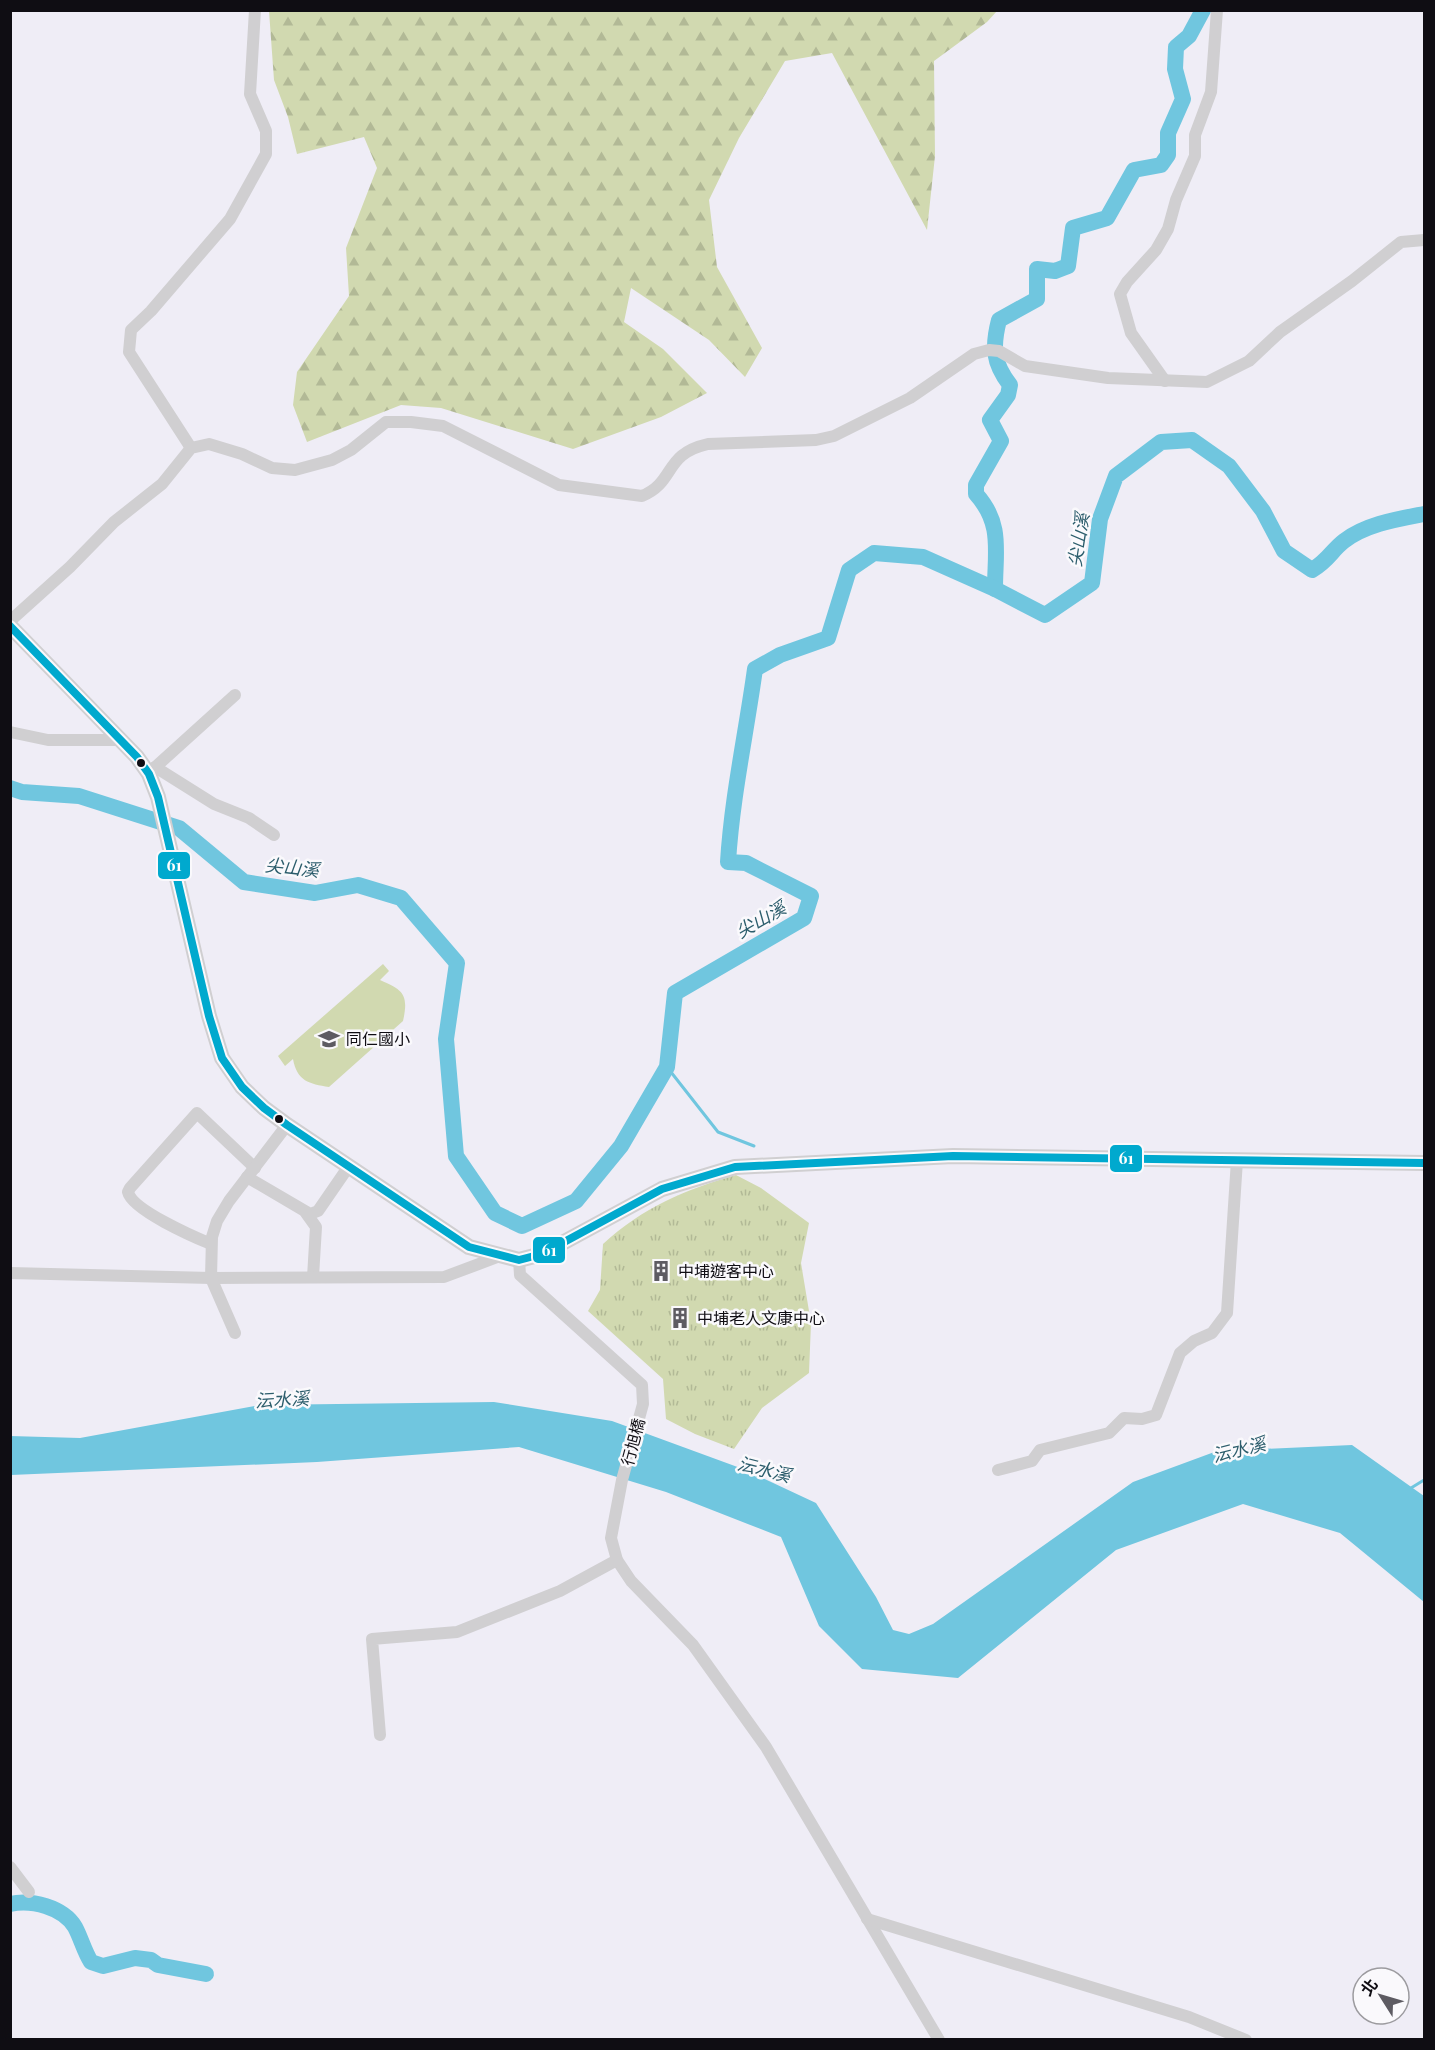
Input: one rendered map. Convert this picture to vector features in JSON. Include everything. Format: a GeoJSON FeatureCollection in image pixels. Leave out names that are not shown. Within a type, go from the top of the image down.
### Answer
{"type":"FeatureCollection","features":[{"type":"Feature","properties":{"kind":"main road"},"geometry":{"type":"LineString","coordinates":[[10,626],[119,740],[152,771],[209,1016],[222,1058],[242,1088],[287,1125],[469,1247],[519,1260],[542,1254],[662,1190],[735,1167],[953,1156],[1425,1163]]}},
{"type":"Feature","properties":{"kind":"street"},"geometry":{"type":"LineString","coordinates":[[191,448],[129,352],[129,342],[131,330],[151,311],[230,219],[267,154],[266,131],[250,94],[255,10]]}},
{"type":"Feature","properties":{"kind":"street"},"geometry":{"type":"LineString","coordinates":[[1165,381],[1131,333],[1120,294],[1126,282],[1156,250],[1168,229],[1176,200],[1195,156],[1195,135],[1211,92],[1217,10]]}},
{"type":"Feature","properties":{"kind":"street"},"geometry":{"type":"LineString","coordinates":[[10,621],[70,567],[114,522],[162,484],[191,448],[209,444],[242,454],[272,468],[295,470],[332,460],[351,450],[386,422],[411,422],[443,426],[559,485],[642,496],[653,491],[661,483],[673,463],[691,448],[708,444],[816,440],[834,436],[910,398],[974,354],[994,351],[1025,366],[1108,378],[1207,382],[1241,365],[1280,332],[1352,281],[1396,245],[1401,242],[1425,240]]}},
{"type":"Feature","properties":{"kind":"street"},"geometry":{"type":"LineString","coordinates":[[235,695],[152,771],[214,804],[249,818],[274,835]]}},
{"type":"Feature","properties":{"kind":"street"},"geometry":{"type":"LineString","coordinates":[[10,732],[48,740],[119,740]]}},
{"type":"Feature","properties":{"kind":"street"},"geometry":{"type":"LineString","coordinates":[[211,1244],[177,1229],[133,1200],[128,1192],[197,1113],[251,1172],[306,1213],[316,1227],[313,1277]]}},
{"type":"Feature","properties":{"kind":"street"},"geometry":{"type":"LineString","coordinates":[[235,1333],[211,1278],[211,1244],[217,1221],[287,1125]]}},
{"type":"Feature","properties":{"kind":"street"},"geometry":{"type":"LineString","coordinates":[[998,1470],[1032,1461],[1041,1450],[1109,1434],[1124,1418],[1142,1419],[1156,1415],[1180,1353],[1194,1341],[1212,1333],[1227,1313],[1237,1160]]}},
{"type":"Feature","properties":{"kind":"street"},"geometry":{"type":"LineString","coordinates":[[306,1213],[318,1211],[349,1166]]}},
{"type":"Feature","properties":{"kind":"street"},"geometry":{"type":"LineString","coordinates":[[10,1274],[211,1278],[444,1277],[500,1256]]}},
{"type":"Feature","properties":{"kind":"street","name":"行旭橋"},"geometry":{"type":"LineString","coordinates":[[519,1260],[520,1275],[606,1355],[642,1385],[644,1404],[622,1480],[611,1538],[617,1560]]}},
{"type":"Feature","properties":{"kind":"street"},"geometry":{"type":"LineString","coordinates":[[380,1735],[372,1639],[457,1632],[560,1591],[617,1560],[631,1581],[693,1645],[766,1747],[939,2040]]}},
{"type":"Feature","properties":{"kind":"street"},"geometry":{"type":"LineString","coordinates":[[10,1867],[29,1892]]}},
{"type":"Feature","properties":{"kind":"street"},"geometry":{"type":"LineString","coordinates":[[867,1919],[1189,2017],[1246,2040]]}},
{"type":"Feature","properties":{"kind":"green space"},"geometry":{"type":"Polygon","coordinates":[[[269,10],[997,11],[987,22],[934,61],[935,156],[927,230],[832,53],[785,61],[739,138],[709,200],[717,267],[762,348],[745,377],[709,340],[631,288],[624,322],[663,349],[707,393],[661,417],[573,449],[441,408],[401,405],[307,442],[293,405],[297,372],[349,296],[346,248],[377,168],[364,137],[297,154],[288,117],[274,80],[269,10]]]}},
{"type":"Feature","properties":{"kind":"green space"},"geometry":{"type":"Polygon","coordinates":[[[383,964],[389,971],[380,980],[399,990],[404,999],[403,1021],[329,1087],[310,1083],[301,1077],[293,1059],[285,1066],[278,1056],[383,964]]]}},
{"type":"Feature","properties":{"kind":"green space"},"geometry":{"type":"Polygon","coordinates":[[[736,1175],[761,1188],[809,1223],[801,1263],[811,1323],[809,1373],[762,1408],[734,1449],[695,1434],[666,1419],[663,1379],[588,1311],[600,1290],[603,1244],[633,1220],[665,1201],[736,1175]]]}},
{"type":"Feature","properties":{"kind":"water"},"geometry":{"type":"Polygon","coordinates":[[[494,1402],[612,1421],[743,1469],[816,1503],[876,1597],[893,1630],[909,1634],[933,1624],[1133,1482],[1217,1451],[1352,1445],[1424,1496],[1424,1602],[1340,1533],[1243,1504],[1116,1550],[958,1678],[862,1669],[819,1626],[781,1537],[666,1492],[519,1447],[317,1462],[11,1475],[10,1436],[80,1438],[260,1405],[494,1402]]]}},
{"type":"Feature","properties":{"kind":"waterway"},"geometry":{"type":"LineString","coordinates":[[995,589],[996,539],[994,527],[985,505],[976,494],[976,485],[1001,441],[990,420],[1008,395],[1010,385],[997,362],[995,338],[999,320],[1037,299],[1037,269],[1055,271],[1068,266],[1073,228],[1107,218],[1134,170],[1161,165],[1168,155],[1168,133],[1183,99],[1175,69],[1176,47],[1189,36],[1203,10]]}},
{"type":"Feature","properties":{"kind":"waterway","name":"尖山溪"},"geometry":{"type":"LineString","coordinates":[[10,788],[22,792],[79,796],[179,828],[244,882],[315,893],[358,885],[401,898],[457,963],[446,1039],[456,1156],[495,1213],[522,1226],[576,1201],[621,1146],[667,1067],[675,993],[804,918],[811,896],[746,863],[728,862],[733,814],[755,669],[780,655],[828,638],[849,570],[874,553],[923,557],[995,589],[1045,615],[1092,583],[1100,519],[1116,476],[1161,442],[1192,440],[1229,466],[1263,511],[1284,551],[1312,570],[1344,541],[1362,530],[1424,514]]}},
{"type":"Feature","properties":{"kind":"waterway"},"geometry":{"type":"LineString","coordinates":[[667,1067],[718,1132],[754,1146]]}},
{"type":"Feature","properties":{"kind":"waterway"},"geometry":{"type":"LineString","coordinates":[[1411,1488],[1424,1480]]}},
{"type":"Feature","properties":{"kind":"waterway"},"geometry":{"type":"LineString","coordinates":[[10,1904],[37,1904],[63,1914],[75,1927],[91,1962],[103,1966],[135,1958],[206,1974]]}},
{"type":"Feature","properties":{"kind":"transit line","name":"61"},"geometry":{"type":"LineString","coordinates":[[10,626],[137,757],[149,774],[158,797],[209,1016],[222,1058],[242,1087],[264,1108],[287,1125],[469,1247],[519,1260],[542,1254],[662,1189],[735,1167],[953,1156],[1424,1163]]}},
{"type":"Feature","properties":{"kind":"place","name":"同仁國小"},"geometry":{"type":"Point","coordinates":[329,1039]}},
{"type":"Feature","properties":{"kind":"place","name":"中埔遊客中心"},"geometry":{"type":"Point","coordinates":[661,1271]}},
{"type":"Feature","properties":{"kind":"place","name":"中埔老人文康中心"},"geometry":{"type":"Point","coordinates":[680,1318]}},
{"type":"Feature","properties":{"kind":"water label","name":"沄水溪"},"geometry":{"type":"Point","coordinates":[282,1400]}},
{"type":"Feature","properties":{"kind":"water label","name":"沄水溪"},"geometry":{"type":"Point","coordinates":[1239,1450]}},
{"type":"Feature","properties":{"kind":"water label","name":"沄水溪"},"geometry":{"type":"Point","coordinates":[764,1470]}}]}
